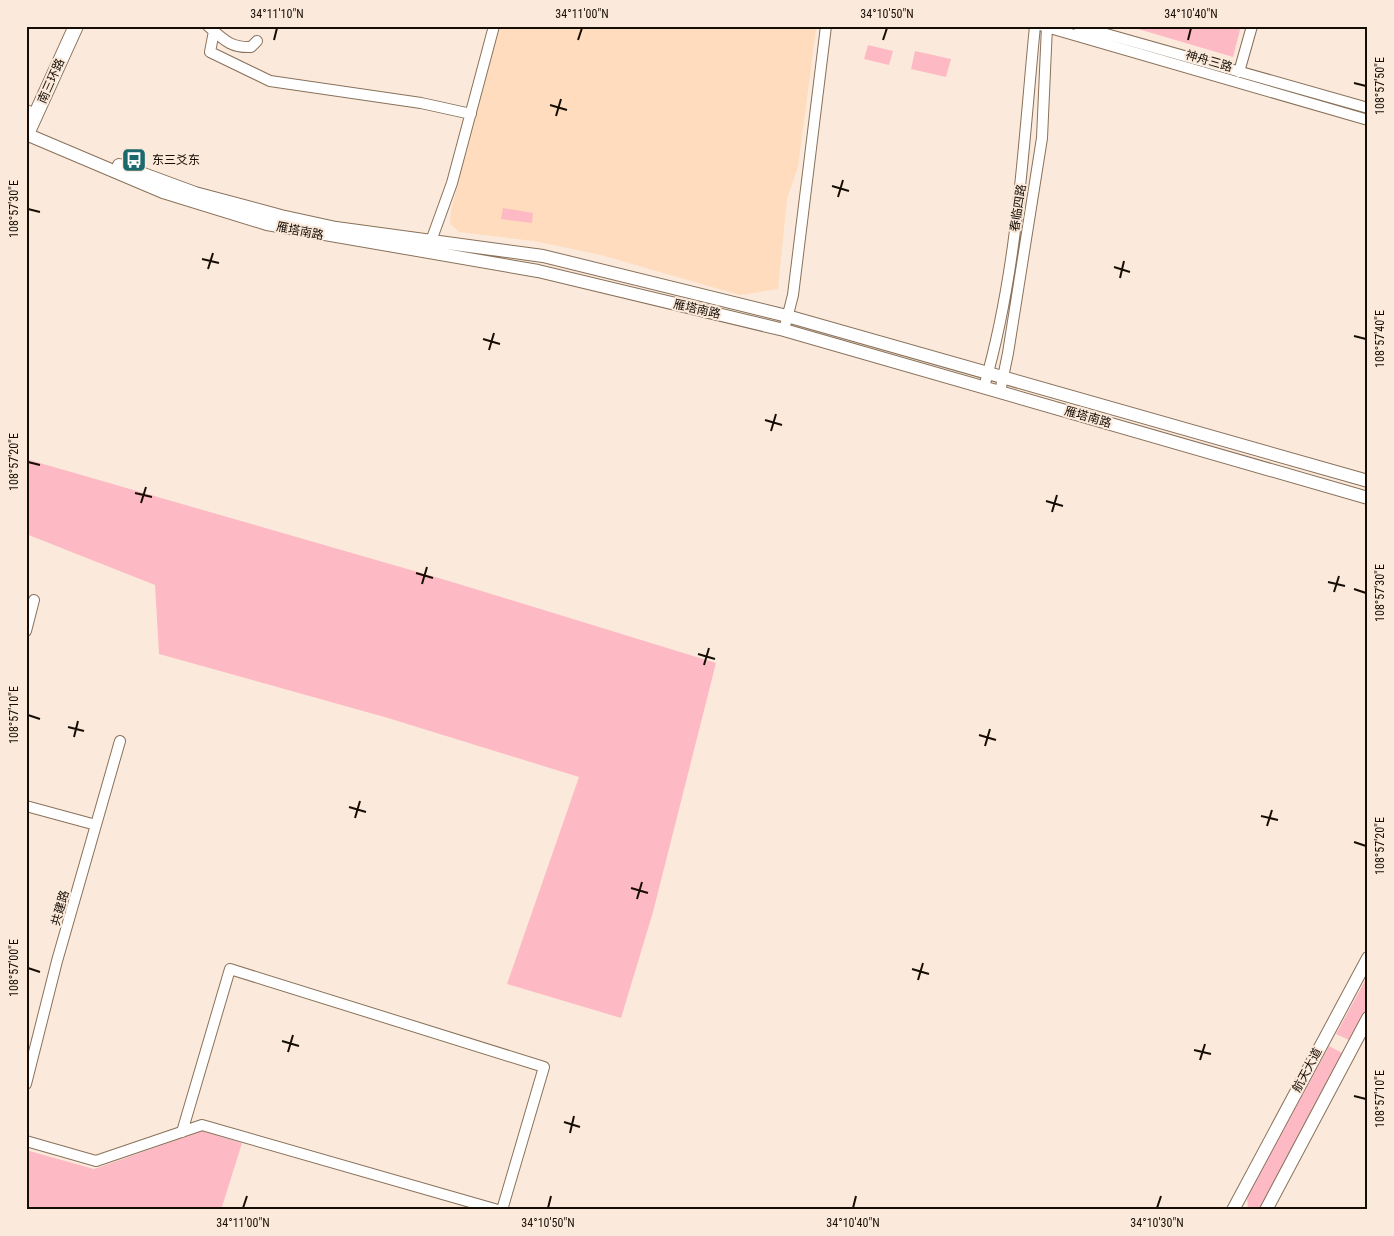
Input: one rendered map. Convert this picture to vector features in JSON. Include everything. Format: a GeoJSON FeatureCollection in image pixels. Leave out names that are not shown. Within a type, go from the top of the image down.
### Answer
{"type":"FeatureCollection","features":[{"type":"Feature","properties":{"kind":"highway","name":"南三环路"},"geometry":{"type":"LineString","coordinates":[[28,125],[76,26]]}},
{"type":"Feature","properties":{"kind":"main road","name":"雁塔南路"},"geometry":{"type":"LineString","coordinates":[[28,125],[127,168],[226,202],[336,228],[543,256],[787,316],[1003,379],[1368,481]]}},
{"type":"Feature","properties":{"kind":"main road","name":"雁塔南路"},"geometry":{"type":"LineString","coordinates":[[28,125],[163,192],[274,226],[538,271],[784,330],[1368,498]]}},
{"type":"Feature","properties":{"kind":"main road","name":"航天大道"},"geometry":{"type":"LineString","coordinates":[[1233,1210],[1368,958]]}},
{"type":"Feature","properties":{"kind":"main road"},"geometry":{"type":"LineString","coordinates":[[1266,1210],[1368,1018]]}},
{"type":"Feature","properties":{"kind":"main road","name":"航天大道"},"geometry":{"type":"LineString","coordinates":[[1243,1210],[1248,1182]]}},
{"type":"Feature","properties":{"kind":"street"},"geometry":{"type":"LineString","coordinates":[[431,241],[452,183],[494,26]]}},
{"type":"Feature","properties":{"kind":"street"},"geometry":{"type":"LineString","coordinates":[[784,330],[793,295],[826,26]]}},
{"type":"Feature","properties":{"kind":"street","name":"春临四路"},"geometry":{"type":"LineString","coordinates":[[984,387],[994,351],[1013,252],[1035,26]]}},
{"type":"Feature","properties":{"kind":"street","name":"神舟三路"},"geometry":{"type":"LineString","coordinates":[[1078,26],[1368,108]]}},
{"type":"Feature","properties":{"kind":"street"},"geometry":{"type":"LineString","coordinates":[[1239,72],[1252,26]]}},
{"type":"Feature","properties":{"kind":"street","name":"春临四路"},"geometry":{"type":"LineString","coordinates":[[1000,392],[1042,138],[1046,27]]}},
{"type":"Feature","properties":{"kind":"street","name":"神舟三路"},"geometry":{"type":"LineString","coordinates":[[1046,27],[1368,120]]}},
{"type":"Feature","properties":{"kind":"street"},"geometry":{"type":"LineString","coordinates":[[211,29],[210,52],[270,81],[421,103],[471,114]]}},
{"type":"Feature","properties":{"kind":"street"},"geometry":{"type":"LineString","coordinates":[[211,29],[228,43],[238,48],[251,47],[257,40]]}},
{"type":"Feature","properties":{"kind":"street"},"geometry":{"type":"LineString","coordinates":[[26,631],[34,600]]}},
{"type":"Feature","properties":{"kind":"street","name":"共建路"},"geometry":{"type":"LineString","coordinates":[[26,1084],[57,961],[120,741]]}},
{"type":"Feature","properties":{"kind":"street"},"geometry":{"type":"LineString","coordinates":[[26,806],[96,824]]}},
{"type":"Feature","properties":{"kind":"street"},"geometry":{"type":"LineString","coordinates":[[26,1141],[96,1161],[182,1132],[202,1125],[500,1210],[544,1067],[230,969],[182,1132]]}},
{"type":"Feature","properties":{"kind":"shaded area"},"geometry":{"type":"Polygon","coordinates":[[[500,26],[806,26],[816,29],[798,167],[787,199],[778,289],[740,295],[601,255],[534,241],[459,232],[450,224],[451,210],[500,26]]]}},
{"type":"Feature","properties":{"kind":"shaded area"},"geometry":{"type":"Polygon","coordinates":[[[1128,26],[1241,26],[1233,57],[1128,26]]]}},
{"type":"Feature","properties":{"kind":"shaded area"},"geometry":{"type":"Polygon","coordinates":[[[868,45],[893,51],[889,65],[864,59],[868,45]]]}},
{"type":"Feature","properties":{"kind":"shaded area"},"geometry":{"type":"Polygon","coordinates":[[[915,51],[951,59],[946,77],[911,69],[915,51]]]}},
{"type":"Feature","properties":{"kind":"shaded area"},"geometry":{"type":"Polygon","coordinates":[[[503,208],[533,213],[532,223],[501,219],[503,208]]]}},
{"type":"Feature","properties":{"kind":"shaded area"},"geometry":{"type":"Polygon","coordinates":[[[26,459],[449,581],[716,663],[653,912],[621,1018],[507,984],[579,777],[388,718],[159,654],[155,585],[26,534],[26,459]]]}},
{"type":"Feature","properties":{"kind":"shaded area"},"geometry":{"type":"Polygon","coordinates":[[[1368,975],[1368,1013],[1353,1042],[1336,1034],[1368,975]]]}},
{"type":"Feature","properties":{"kind":"shaded area"},"geometry":{"type":"Polygon","coordinates":[[[1329,1046],[1344,1054],[1260,1210],[1248,1210],[1247,1195],[1329,1046]]]}},
{"type":"Feature","properties":{"kind":"shaded area"},"geometry":{"type":"Polygon","coordinates":[[[202,1131],[242,1143],[221,1210],[26,1210],[26,1150],[94,1169],[202,1131]]]}},
{"type":"Feature","properties":{"kind":"place","name":"东三爻东"},"geometry":{"type":"Point","coordinates":[134,160]}}]}
